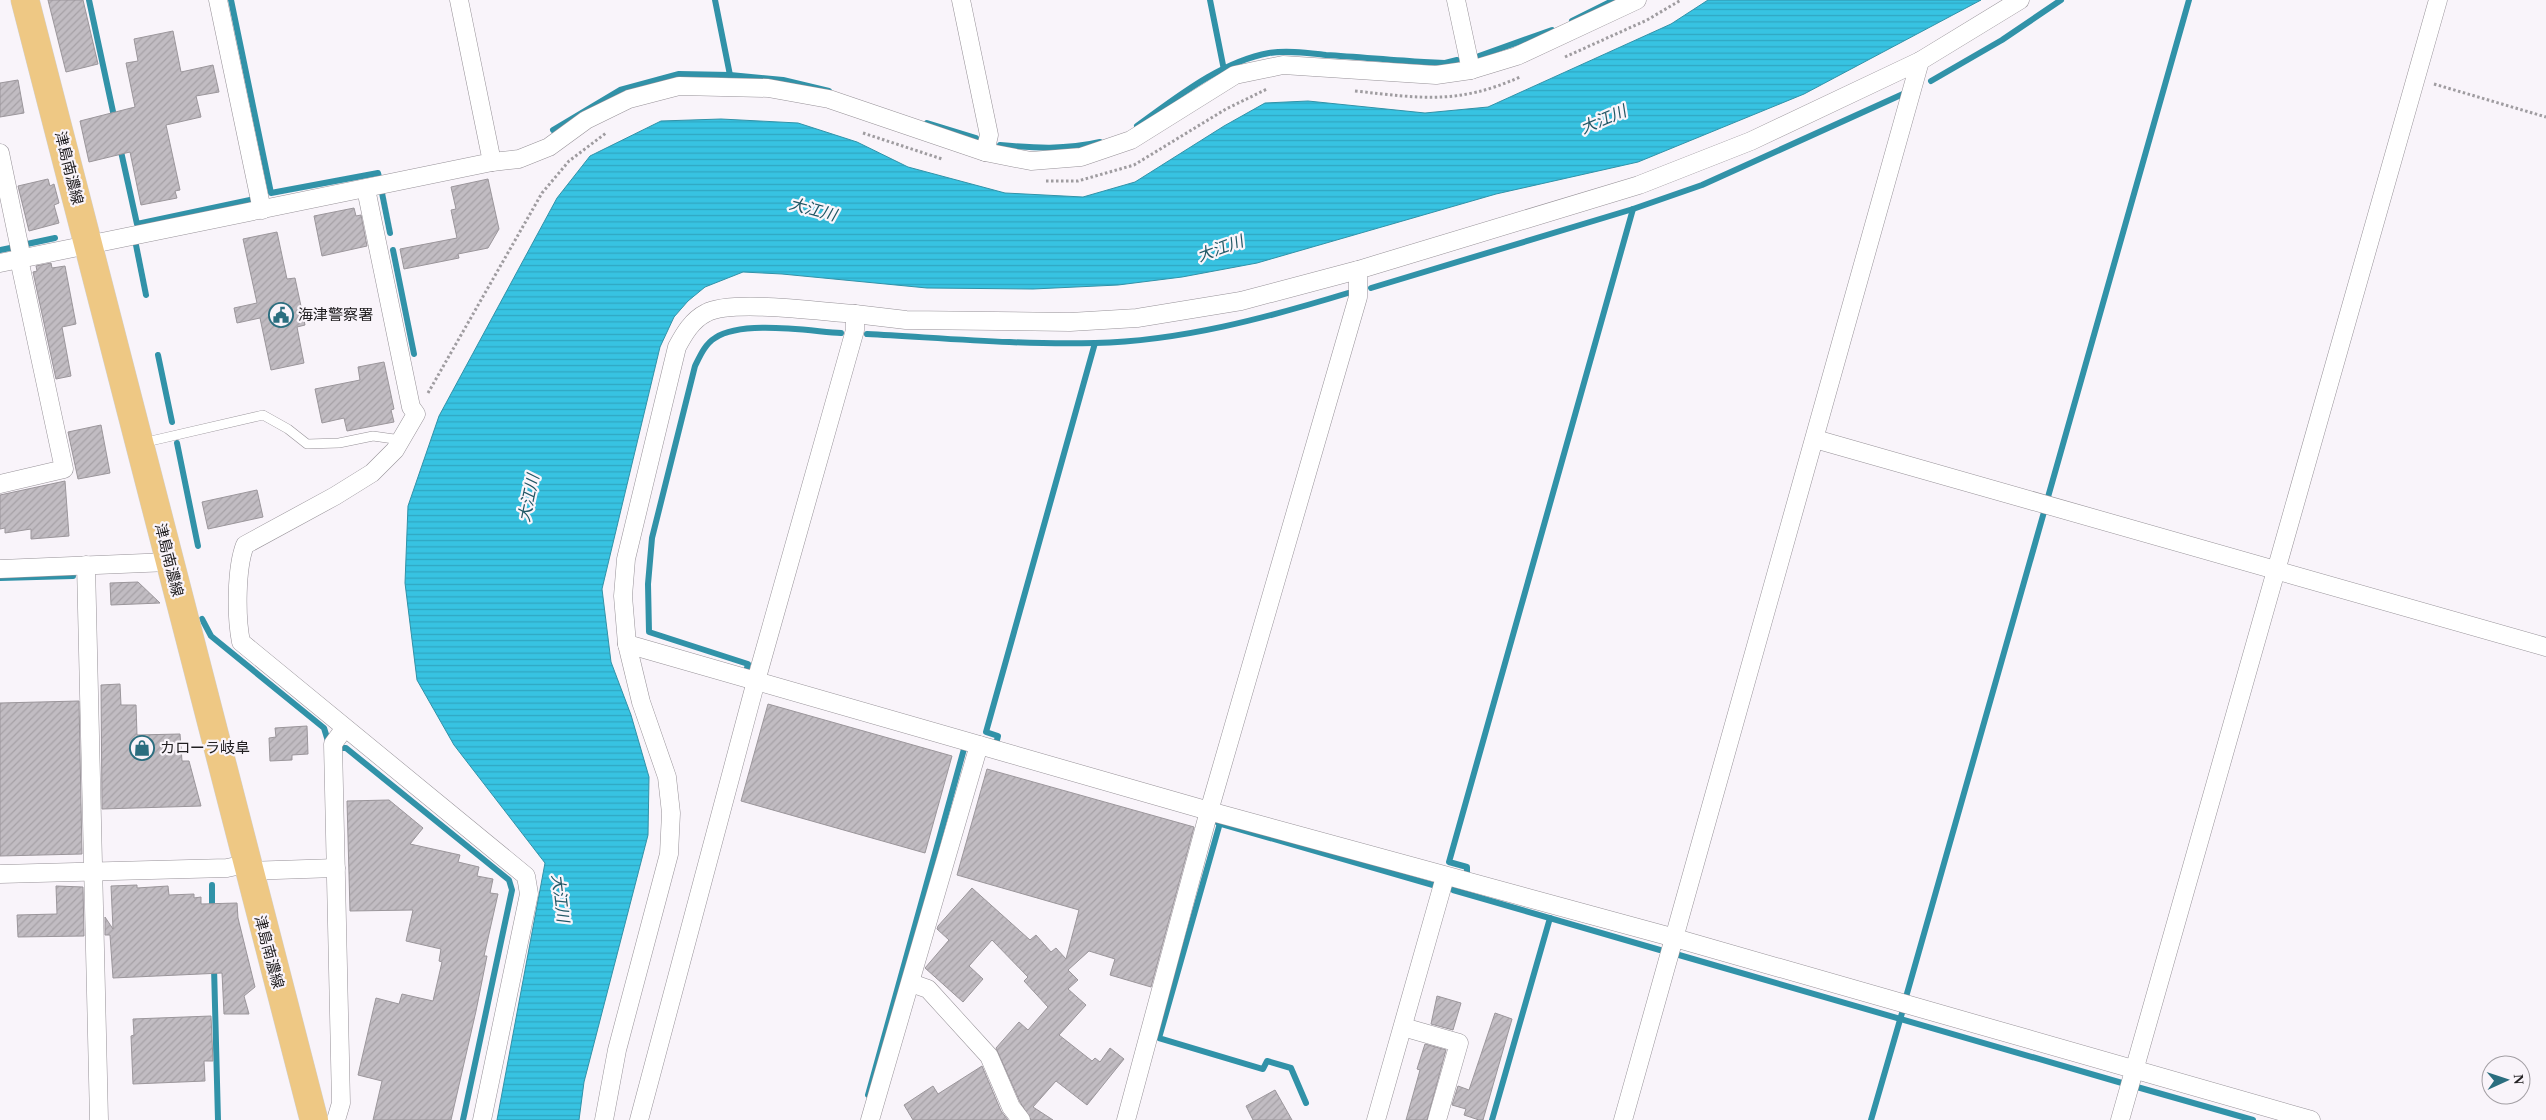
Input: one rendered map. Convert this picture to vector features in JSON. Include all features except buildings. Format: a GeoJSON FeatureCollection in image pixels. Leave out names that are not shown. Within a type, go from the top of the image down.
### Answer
{"type":"FeatureCollection","features":[{"type":"Feature","properties":{"kind":"main road","name":"津島南濃線"},"geometry":{"type":"LineString","coordinates":[[25,0],[247,867],[314,1120]]}},
{"type":"Feature","properties":{"kind":"street"},"geometry":{"type":"LineString","coordinates":[[218,0],[262,210]]}},
{"type":"Feature","properties":{"kind":"street"},"geometry":{"type":"LineString","coordinates":[[459,0],[492,162]]}},
{"type":"Feature","properties":{"kind":"street"},"geometry":{"type":"LineString","coordinates":[[961,0],[989,136],[985,152]]}},
{"type":"Feature","properties":{"kind":"street"},"geometry":{"type":"LineString","coordinates":[[1456,0],[1471,70]]}},
{"type":"Feature","properties":{"kind":"street"},"geometry":{"type":"LineString","coordinates":[[0,263],[492,162],[519,159],[549,147],[586,120],[629,99],[679,86],[768,88],[829,99],[985,152],[1031,161],[1081,157],[1131,140],[1235,75],[1283,65],[1436,75],[1471,70],[1517,56],[1637,0]]}},
{"type":"Feature","properties":{"kind":"street"},"geometry":{"type":"LineString","coordinates":[[604,1120],[617,1050],[669,854],[670,814],[667,777],[641,702],[627,644],[623,596],[626,560],[677,347],[685,332],[706,313],[721,308],[742,306],[855,314],[906,320],[1051,322],[1138,318],[1241,301],[1358,270],[1639,185],[1750,141],[1920,61],[2020,0]]}},
{"type":"Feature","properties":{"kind":"street"},"geometry":{"type":"LineString","coordinates":[[2120,1120],[2438,0]]}},
{"type":"Feature","properties":{"kind":"street"},"geometry":{"type":"LineString","coordinates":[[1623,1120],[1920,61]]}},
{"type":"Feature","properties":{"kind":"street"},"geometry":{"type":"LineString","coordinates":[[0,153],[64,469],[0,484]]}},
{"type":"Feature","properties":{"kind":"street"},"geometry":{"type":"LineString","coordinates":[[366,189],[411,407],[416,414],[395,450],[372,474],[246,545],[240,557],[239,629],[241,642],[344,729],[526,876],[529,894],[482,1120]]}},
{"type":"Feature","properties":{"kind":"street"},"geometry":{"type":"LineString","coordinates":[[1126,1120],[1209,811],[1358,297],[1358,270]]}},
{"type":"Feature","properties":{"kind":"street"},"geometry":{"type":"LineString","coordinates":[[639,1120],[756,681],[855,330],[855,314]]}},
{"type":"Feature","properties":{"kind":"street"},"geometry":{"type":"LineString","coordinates":[[1815,439],[2546,647]]}},
{"type":"Feature","properties":{"kind":"street"},"geometry":{"type":"LineString","coordinates":[[0,569],[169,562]]}},
{"type":"Feature","properties":{"kind":"street"},"geometry":{"type":"LineString","coordinates":[[86,566],[99,1120]]}},
{"type":"Feature","properties":{"kind":"street"},"geometry":{"type":"LineString","coordinates":[[627,644],[1209,811],[1675,938],[2311,1120]]}},
{"type":"Feature","properties":{"kind":"street"},"geometry":{"type":"LineString","coordinates":[[336,1120],[341,1103],[333,744],[344,729]]}},
{"type":"Feature","properties":{"kind":"street"},"geometry":{"type":"LineString","coordinates":[[870,1120],[979,745]]}},
{"type":"Feature","properties":{"kind":"street"},"geometry":{"type":"LineString","coordinates":[[0,874],[247,867],[336,868]]}},
{"type":"Feature","properties":{"kind":"street"},"geometry":{"type":"LineString","coordinates":[[1376,1120],[1446,877]]}},
{"type":"Feature","properties":{"kind":"street"},"geometry":{"type":"LineString","coordinates":[[911,983],[928,989],[990,1056],[1010,1108],[1021,1120]]}},
{"type":"Feature","properties":{"kind":"street"},"geometry":{"type":"LineString","coordinates":[[1403,1027],[1459,1043],[1437,1120]]}},
{"type":"Feature","properties":{"kind":"lane"},"geometry":{"type":"LineString","coordinates":[[139,444],[262,415],[288,429],[307,444],[339,443],[373,436],[401,440]]}},
{"type":"Feature","properties":{"kind":"path"},"geometry":{"type":"LineString","coordinates":[[2415,79],[2546,117]]}},
{"type":"Feature","properties":{"kind":"water","name":"大江川"},"geometry":{"type":"Polygon","coordinates":[[[1708,0],[1981,0],[1804,94],[1638,162],[1496,194],[1257,263],[1182,277],[1118,285],[1033,289],[927,288],[743,272],[705,287],[688,301],[674,317],[660,347],[602,589],[611,662],[631,715],[649,777],[648,835],[584,1082],[579,1120],[497,1120],[545,863],[454,745],[417,680],[405,583],[408,506],[439,416],[557,198],[590,156],[661,121],[721,119],[798,123],[857,142],[908,167],[1005,193],[1083,197],[1135,182],[1224,126],[1265,103],[1308,101],[1425,113],[1488,107],[1671,24],[1708,0]]]}},
{"type":"Feature","properties":{"kind":"waterway"},"geometry":{"type":"LineString","coordinates":[[89,0],[115,121]]}},
{"type":"Feature","properties":{"kind":"waterway"},"geometry":{"type":"LineString","coordinates":[[231,0],[271,193],[378,173],[379,177]]}},
{"type":"Feature","properties":{"kind":"waterway"},"geometry":{"type":"LineString","coordinates":[[553,130],[620,90],[679,74],[730,75],[715,0]]}},
{"type":"Feature","properties":{"kind":"waterway"},"geometry":{"type":"LineString","coordinates":[[1210,0],[1224,70]]}},
{"type":"Feature","properties":{"kind":"waterway"},"geometry":{"type":"LineString","coordinates":[[1572,21],[1614,0]]}},
{"type":"Feature","properties":{"kind":"waterway"},"geometry":{"type":"LineString","coordinates":[[1931,81],[2002,40],[2061,0]]}},
{"type":"Feature","properties":{"kind":"waterway"},"geometry":{"type":"LineString","coordinates":[[2048,497],[2189,0]]}},
{"type":"Feature","properties":{"kind":"waterway"},"geometry":{"type":"LineString","coordinates":[[1479,56],[1552,30]]}},
{"type":"Feature","properties":{"kind":"waterway"},"geometry":{"type":"LineString","coordinates":[[1137,126],[1199,82],[1233,64],[1269,53],[1298,52],[1445,63],[1457,60]]}},
{"type":"Feature","properties":{"kind":"waterway"},"geometry":{"type":"LineString","coordinates":[[730,75],[783,80],[829,91]]}},
{"type":"Feature","properties":{"kind":"waterway"},"geometry":{"type":"LineString","coordinates":[[1371,288],[1633,209],[1702,185],[1903,94]]}},
{"type":"Feature","properties":{"kind":"waterway"},"geometry":{"type":"LineString","coordinates":[[927,123],[976,138]]}},
{"type":"Feature","properties":{"kind":"waterway"},"geometry":{"type":"LineString","coordinates":[[1000,145],[1062,147],[1100,142]]}},
{"type":"Feature","properties":{"kind":"waterway"},"geometry":{"type":"LineString","coordinates":[[120,147],[137,224],[250,200]]}},
{"type":"Feature","properties":{"kind":"waterway"},"geometry":{"type":"LineString","coordinates":[[382,193],[390,233]]}},
{"type":"Feature","properties":{"kind":"waterway"},"geometry":{"type":"LineString","coordinates":[[1467,874],[1467,867],[1449,862],[1633,209]]}},
{"type":"Feature","properties":{"kind":"waterway"},"geometry":{"type":"LineString","coordinates":[[27,244],[55,238]]}},
{"type":"Feature","properties":{"kind":"waterway"},"geometry":{"type":"LineString","coordinates":[[136,245],[146,295]]}},
{"type":"Feature","properties":{"kind":"waterway"},"geometry":{"type":"LineString","coordinates":[[0,250],[15,247]]}},
{"type":"Feature","properties":{"kind":"waterway"},"geometry":{"type":"LineString","coordinates":[[393,250],[414,354]]}},
{"type":"Feature","properties":{"kind":"waterway"},"geometry":{"type":"LineString","coordinates":[[867,334],[1038,343],[1127,341],[1159,338],[1223,327],[1348,293]]}},
{"type":"Feature","properties":{"kind":"waterway"},"geometry":{"type":"LineString","coordinates":[[747,668],[748,664],[649,632],[648,584],[652,538],[695,366],[708,343],[715,338],[741,329],[776,328],[841,333]]}},
{"type":"Feature","properties":{"kind":"waterway"},"geometry":{"type":"LineString","coordinates":[[997,740],[998,736],[986,732],[1095,343]]}},
{"type":"Feature","properties":{"kind":"waterway"},"geometry":{"type":"LineString","coordinates":[[158,355],[172,422]]}},
{"type":"Feature","properties":{"kind":"waterway"},"geometry":{"type":"LineString","coordinates":[[177,443],[198,546]]}},
{"type":"Feature","properties":{"kind":"waterway"},"geometry":{"type":"LineString","coordinates":[[1906,997],[2044,512]]}},
{"type":"Feature","properties":{"kind":"waterway"},"geometry":{"type":"LineString","coordinates":[[0,578],[73,576]]}},
{"type":"Feature","properties":{"kind":"waterway"},"geometry":{"type":"LineString","coordinates":[[202,619],[211,636],[324,728],[328,741]]}},
{"type":"Feature","properties":{"kind":"waterway"},"geometry":{"type":"LineString","coordinates":[[340,748],[346,748],[509,880],[512,890],[463,1120]]}},
{"type":"Feature","properties":{"kind":"waterway"},"geometry":{"type":"LineString","coordinates":[[868,1095],[964,749]]}},
{"type":"Feature","properties":{"kind":"waterway"},"geometry":{"type":"LineString","coordinates":[[1218,823],[1433,885]]}},
{"type":"Feature","properties":{"kind":"waterway"},"geometry":{"type":"LineString","coordinates":[[1220,823],[1159,1038],[1263,1069],[1267,1061],[1291,1068],[1306,1103]]}},
{"type":"Feature","properties":{"kind":"waterway"},"geometry":{"type":"LineString","coordinates":[[212,885],[212,912]]}},
{"type":"Feature","properties":{"kind":"waterway"},"geometry":{"type":"LineString","coordinates":[[1453,890],[1660,950]]}},
{"type":"Feature","properties":{"kind":"waterway"},"geometry":{"type":"LineString","coordinates":[[1492,1120],[1550,918]]}},
{"type":"Feature","properties":{"kind":"waterway"},"geometry":{"type":"LineString","coordinates":[[1679,955],[2122,1083]]}},
{"type":"Feature","properties":{"kind":"waterway"},"geometry":{"type":"LineString","coordinates":[[214,967],[218,1120]]}},
{"type":"Feature","properties":{"kind":"waterway"},"geometry":{"type":"LineString","coordinates":[[1871,1120],[1902,1013]]}},
{"type":"Feature","properties":{"kind":"waterway"},"geometry":{"type":"LineString","coordinates":[[2137,1087],[2253,1120]]}},
{"type":"Feature","properties":{"kind":"place","name":"海津警察署"},"geometry":{"type":"Point","coordinates":[281,315]}},
{"type":"Feature","properties":{"kind":"place","name":"カローラ岐阜"},"geometry":{"type":"Point","coordinates":[142,748]}}]}
